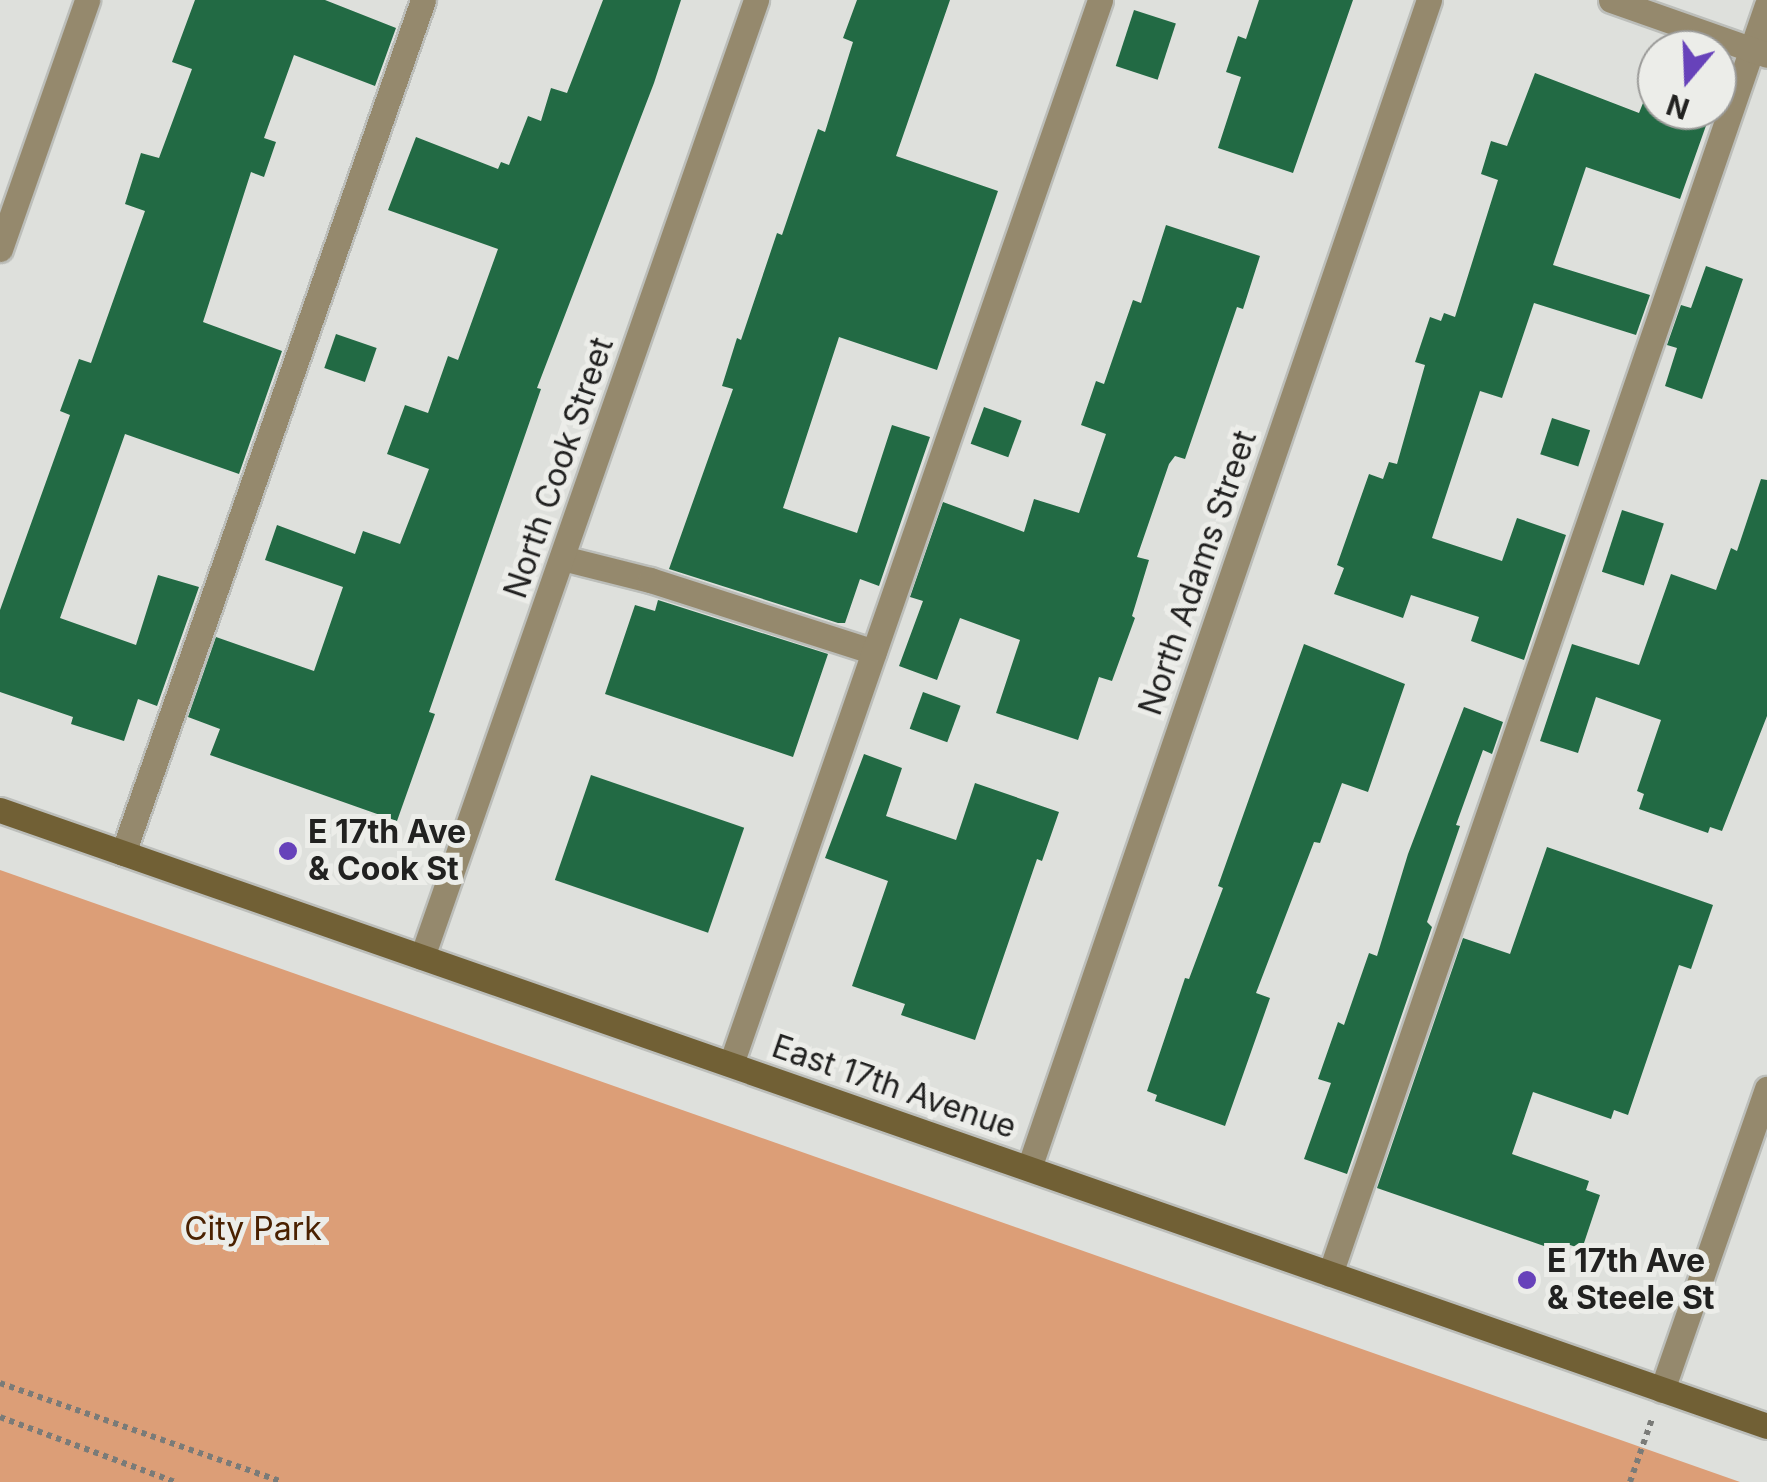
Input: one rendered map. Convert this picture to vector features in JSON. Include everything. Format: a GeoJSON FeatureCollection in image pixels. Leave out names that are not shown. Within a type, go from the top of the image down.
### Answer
{"type":"FeatureCollection","features":[{"type":"Feature","properties":{"kind":"main road","name":"East 17th Avenue"},"geometry":{"type":"LineString","coordinates":[[0,810],[1767,1426]]}},
{"type":"Feature","properties":{"kind":"street"},"geometry":{"type":"LineString","coordinates":[[0,248],[87,0]]}},
{"type":"Feature","properties":{"kind":"street"},"geometry":{"type":"LineString","coordinates":[[123,853],[424,0]]}},
{"type":"Feature","properties":{"kind":"street","name":"North Cook Street"},"geometry":{"type":"LineString","coordinates":[[422,957],[756,0]]}},
{"type":"Feature","properties":{"kind":"street"},"geometry":{"type":"LineString","coordinates":[[731,1064],[1100,0]]}},
{"type":"Feature","properties":{"kind":"street","name":"North Adams Street"},"geometry":{"type":"LineString","coordinates":[[1028,1168],[1429,0]]}},
{"type":"Feature","properties":{"kind":"street"},"geometry":{"type":"LineString","coordinates":[[1611,0],[1759,52]]}},
{"type":"Feature","properties":{"kind":"street"},"geometry":{"type":"LineString","coordinates":[[1330,1274],[1759,52],[1767,6]]}},
{"type":"Feature","properties":{"kind":"street"},"geometry":{"type":"LineString","coordinates":[[562,558],[650,580],[874,652]]}},
{"type":"Feature","properties":{"kind":"street"},"geometry":{"type":"LineString","coordinates":[[1662,1390],[1767,1089]]}},
{"type":"Feature","properties":{"kind":"path"},"geometry":{"type":"LineString","coordinates":[[0,1382],[282,1482]]}},
{"type":"Feature","properties":{"kind":"path"},"geometry":{"type":"LineString","coordinates":[[1630,1482],[1662,1390]]}},
{"type":"Feature","properties":{"kind":"path"},"geometry":{"type":"LineString","coordinates":[[0,1417],[175,1482]]}},
{"type":"Feature","properties":{"kind":"green space","name":"City Park"},"geometry":{"type":"Polygon","coordinates":[[[0,870],[1740,1482],[0,1482],[0,870]]]}},
{"type":"Feature","properties":{"kind":"building"},"geometry":{"type":"Polygon","coordinates":[[[195,0],[325,0],[396,28],[375,86],[294,55],[264,138],[276,142],[264,177],[251,172],[203,322],[282,351],[239,474],[125,434],[60,618],[136,645],[158,575],[199,587],[157,706],[138,699],[124,741],[71,724],[73,717],[0,692],[0,610],[70,415],[60,411],[79,359],[91,363],[145,211],[125,204],[141,153],[159,158],[192,69],[172,62],[195,0]]]}},
{"type":"Feature","properties":{"kind":"building"},"geometry":{"type":"Polygon","coordinates":[[[603,0],[681,0],[654,83],[537,388],[541,389],[429,712],[435,714],[397,821],[210,755],[220,729],[188,717],[216,637],[314,671],[343,587],[265,560],[277,525],[355,554],[363,531],[400,544],[429,469],[387,454],[405,405],[428,413],[448,356],[458,360],[498,249],[388,210],[416,137],[498,169],[501,162],[509,165],[528,116],[541,121],[551,88],[567,93],[603,0]]]}},
{"type":"Feature","properties":{"kind":"building"},"geometry":{"type":"Polygon","coordinates":[[[857,0],[950,0],[896,156],[998,191],[937,370],[839,337],[783,508],[857,533],[892,425],[930,437],[879,586],[860,579],[845,623],[838,623],[669,569],[733,389],[722,386],[737,338],[741,340],[777,233],[782,235],[818,129],[825,132],[853,42],[843,38],[857,0]]]}},
{"type":"Feature","properties":{"kind":"building"},"geometry":{"type":"Polygon","coordinates":[[[1259,0],[1353,0],[1293,173],[1218,148],[1241,77],[1226,72],[1238,36],[1246,39],[1259,0]]]}},
{"type":"Feature","properties":{"kind":"building"},"geometry":{"type":"Polygon","coordinates":[[[1134,10],[1176,24],[1158,80],[1116,66],[1134,10]]]}},
{"type":"Feature","properties":{"kind":"building"},"geometry":{"type":"Polygon","coordinates":[[[1535,73],[1637,112],[1637,130],[1704,130],[1680,199],[1586,167],[1553,265],[1650,295],[1636,335],[1534,303],[1502,398],[1480,391],[1432,538],[1502,561],[1517,518],[1566,535],[1524,660],[1471,641],[1479,617],[1411,595],[1403,618],[1334,594],[1344,568],[1337,565],[1369,474],[1383,479],[1389,462],[1397,464],[1425,365],[1415,362],[1430,317],[1441,321],[1444,313],[1455,317],[1498,180],[1481,174],[1491,141],[1507,146],[1535,73]]]}},
{"type":"Feature","properties":{"kind":"building"},"geometry":{"type":"Polygon","coordinates":[[[1166,225],[1260,256],[1243,309],[1237,307],[1185,459],[1175,456],[1169,464],[1137,557],[1149,560],[1132,616],[1135,618],[1112,681],[1099,677],[1078,740],[996,713],[1020,640],[960,618],[937,680],[899,666],[923,601],[910,597],[943,502],[1024,532],[1034,499],[1079,513],[1106,434],[1081,425],[1096,381],[1104,384],[1133,300],[1141,303],[1166,225]]]}},
{"type":"Feature","properties":{"kind":"building"},"geometry":{"type":"Polygon","coordinates":[[[1706,266],[1743,279],[1702,399],[1665,386],[1677,348],[1667,345],[1681,305],[1691,308],[1706,266]]]}},
{"type":"Feature","properties":{"kind":"building"},"geometry":{"type":"Polygon","coordinates":[[[336,334],[377,348],[365,382],[324,368],[336,334]]]}},
{"type":"Feature","properties":{"kind":"building"},"geometry":{"type":"Polygon","coordinates":[[[984,407],[1022,421],[1008,457],[971,444],[984,407]]]}},
{"type":"Feature","properties":{"kind":"building"},"geometry":{"type":"Polygon","coordinates":[[[1552,418],[1590,430],[1578,467],[1540,454],[1552,418]]]}},
{"type":"Feature","properties":{"kind":"building"},"geometry":{"type":"Polygon","coordinates":[[[1761,479],[1767,480],[1767,716],[1722,831],[1710,827],[1708,833],[1639,809],[1644,794],[1637,791],[1661,720],[1596,697],[1578,753],[1540,741],[1572,644],[1639,665],[1671,574],[1716,590],[1731,548],[1737,551],[1761,479]]]}},
{"type":"Feature","properties":{"kind":"building"},"geometry":{"type":"Polygon","coordinates":[[[1622,510],[1664,524],[1644,585],[1602,572],[1622,510]]]}},
{"type":"Feature","properties":{"kind":"building"},"geometry":{"type":"Polygon","coordinates":[[[658,600],[828,654],[793,757],[605,694],[635,605],[655,611],[658,600]]]}},
{"type":"Feature","properties":{"kind":"building"},"geometry":{"type":"Polygon","coordinates":[[[1304,644],[1405,684],[1368,792],[1342,783],[1320,843],[1314,842],[1256,993],[1270,998],[1225,1126],[1155,1101],[1157,1095],[1147,1091],[1185,978],[1189,979],[1223,888],[1218,886],[1304,644]]]}},
{"type":"Feature","properties":{"kind":"building"},"geometry":{"type":"Polygon","coordinates":[[[923,692],[961,706],[947,742],[910,729],[923,692]]]}},
{"type":"Feature","properties":{"kind":"building"},"geometry":{"type":"Polygon","coordinates":[[[1464,707],[1503,722],[1492,754],[1483,750],[1456,825],[1460,826],[1427,922],[1432,927],[1347,1174],[1304,1159],[1331,1083],[1318,1079],[1338,1022],[1344,1025],[1369,953],[1377,956],[1408,854],[1464,707]]]}},
{"type":"Feature","properties":{"kind":"building"},"geometry":{"type":"Polygon","coordinates":[[[864,754],[902,768],[886,816],[956,840],[975,783],[1059,812],[1042,861],[1037,859],[975,1040],[901,1015],[905,1004],[852,986],[888,881],[825,858],[864,754]]]}},
{"type":"Feature","properties":{"kind":"building"},"geometry":{"type":"Polygon","coordinates":[[[591,775],[744,828],[708,933],[555,880],[591,775]]]}},
{"type":"Feature","properties":{"kind":"building"},"geometry":{"type":"Polygon","coordinates":[[[1547,847],[1713,905],[1691,969],[1679,965],[1628,1115],[1614,1110],[1611,1119],[1533,1092],[1512,1154],[1589,1181],[1586,1190],[1600,1195],[1582,1249],[1567,1244],[1564,1253],[1377,1188],[1463,938],[1510,954],[1547,847]]]}},
{"type":"Feature","properties":{"kind":"place","name":"E 17th Ave & Cook St"},"geometry":{"type":"Point","coordinates":[288,851]}},
{"type":"Feature","properties":{"kind":"place","name":"E 17th Ave & Steele St"},"geometry":{"type":"Point","coordinates":[1527,1280]}}]}
